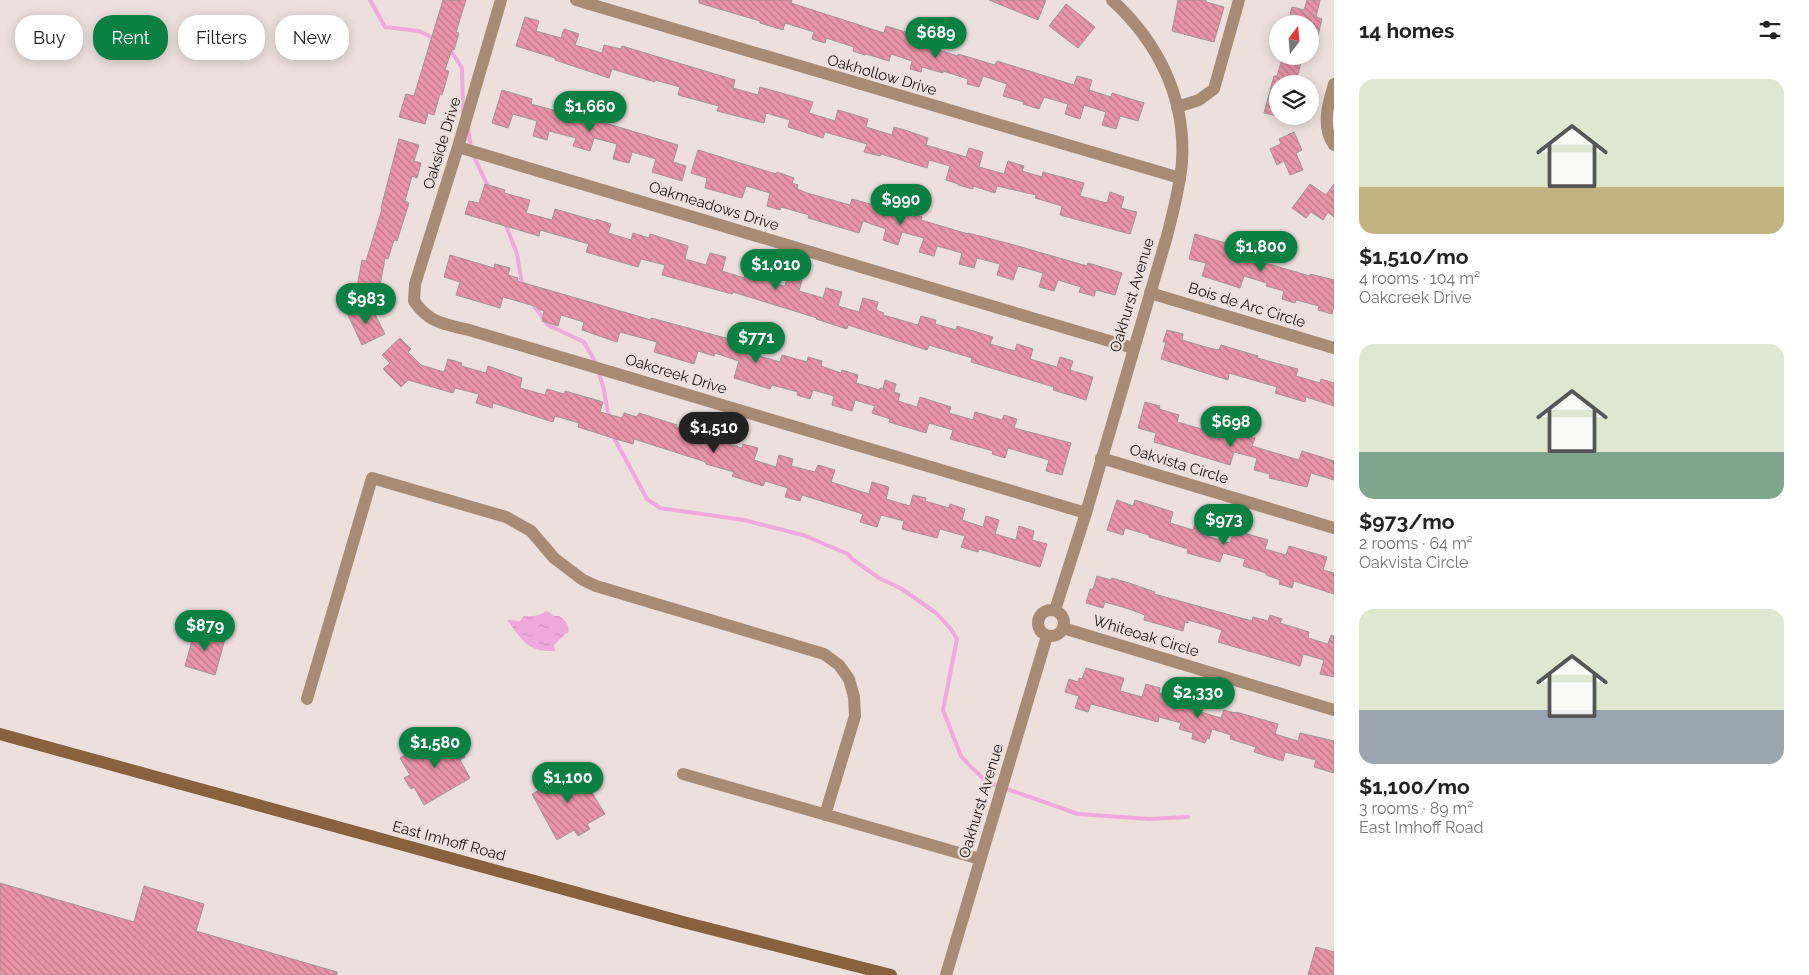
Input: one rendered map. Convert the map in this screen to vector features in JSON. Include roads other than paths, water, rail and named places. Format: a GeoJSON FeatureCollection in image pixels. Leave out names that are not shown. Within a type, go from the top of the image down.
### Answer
{"type":"FeatureCollection","features":[{"type":"Feature","properties":{"kind":"main road","name":"East Imhoff Road"},"geometry":{"type":"LineString","coordinates":[[0,734],[664,916],[890,975]]}},
{"type":"Feature","properties":{"kind":"street","name":"Oakside Drive"},"geometry":{"type":"LineString","coordinates":[[413,294],[460,145],[500,0]]}},
{"type":"Feature","properties":{"kind":"street","name":"Oakhollow Drive"},"geometry":{"type":"LineString","coordinates":[[576,0],[1180,178]]}},
{"type":"Feature","properties":{"kind":"street","name":"Oakhurst Avenue"},"geometry":{"type":"LineString","coordinates":[[1055,610],[1086,513],[1173,213],[1182,161],[1182,139],[1177,107],[1168,75],[1161,60],[1136,24],[1112,0]]}},
{"type":"Feature","properties":{"kind":"street"},"geometry":{"type":"LineString","coordinates":[[1177,107],[1199,100],[1214,89],[1239,0]]}},
{"type":"Feature","properties":{"kind":"street"},"geometry":{"type":"LineString","coordinates":[[1334,84],[1326,125],[1328,137],[1334,145]]}},
{"type":"Feature","properties":{"kind":"street","name":"Oakmeadows Drive"},"geometry":{"type":"LineString","coordinates":[[460,145],[483,154],[1133,348]]}},
{"type":"Feature","properties":{"kind":"street","name":"Bois de Arc Circle"},"geometry":{"type":"LineString","coordinates":[[1150,293],[1334,348]]}},
{"type":"Feature","properties":{"kind":"street","name":"Oakcreek Drive"},"geometry":{"type":"LineString","coordinates":[[413,294],[420,310],[434,320],[1086,513]]}},
{"type":"Feature","properties":{"kind":"street","name":"Oakvista Circle"},"geometry":{"type":"LineString","coordinates":[[1101,458],[1334,528]]}},
{"type":"Feature","properties":{"kind":"street"},"geometry":{"type":"LineString","coordinates":[[307,699],[372,478],[506,517],[532,531],[554,558],[583,580],[596,586],[824,654],[839,665],[850,679],[854,697],[855,716],[825,815]]}},
{"type":"Feature","properties":{"kind":"street"},"geometry":{"type":"LineString","coordinates":[[1055,610],[1063,617],[1065,622],[1064,628],[1057,635],[1047,636],[1039,629],[1038,619],[1045,611],[1055,610]]}},
{"type":"Feature","properties":{"kind":"street","name":"Whiteoak Circle"},"geometry":{"type":"LineString","coordinates":[[1064,628],[1334,710]]}},
{"type":"Feature","properties":{"kind":"street","name":"Oakhurst Avenue"},"geometry":{"type":"LineString","coordinates":[[946,975],[1047,636]]}},
{"type":"Feature","properties":{"kind":"street"},"geometry":{"type":"LineString","coordinates":[[683,774],[980,860]]}},
{"type":"Feature","properties":{"kind":"water"},"geometry":{"type":"Polygon","coordinates":[[[546,611],[553,616],[559,616],[567,623],[568,633],[554,645],[555,651],[545,651],[531,647],[507,620],[520,621],[524,616],[535,616],[546,611]]]}},
{"type":"Feature","properties":{"kind":"waterway"},"geometry":{"type":"LineString","coordinates":[[370,0],[385,27],[419,31],[435,39]]}},
{"type":"Feature","properties":{"kind":"waterway"},"geometry":{"type":"LineString","coordinates":[[449,48],[462,68],[463,112]]}},
{"type":"Feature","properties":{"kind":"waterway"},"geometry":{"type":"LineString","coordinates":[[468,128],[471,148]]}},
{"type":"Feature","properties":{"kind":"waterway"},"geometry":{"type":"LineString","coordinates":[[473,154],[489,189]]}},
{"type":"Feature","properties":{"kind":"waterway"},"geometry":{"type":"LineString","coordinates":[[505,223],[517,254],[522,285]]}},
{"type":"Feature","properties":{"kind":"waterway"},"geometry":{"type":"LineString","coordinates":[[531,302],[548,325],[584,342],[596,363]]}},
{"type":"Feature","properties":{"kind":"waterway"},"geometry":{"type":"LineString","coordinates":[[598,370],[609,419]]}},
{"type":"Feature","properties":{"kind":"waterway"},"geometry":{"type":"LineString","coordinates":[[613,436],[647,499],[660,508],[744,520],[803,535],[848,554],[852,559],[879,578],[902,589],[936,613],[951,629],[957,639],[943,710],[961,756],[987,782],[1078,814],[1149,819],[1188,817]]}}]}
